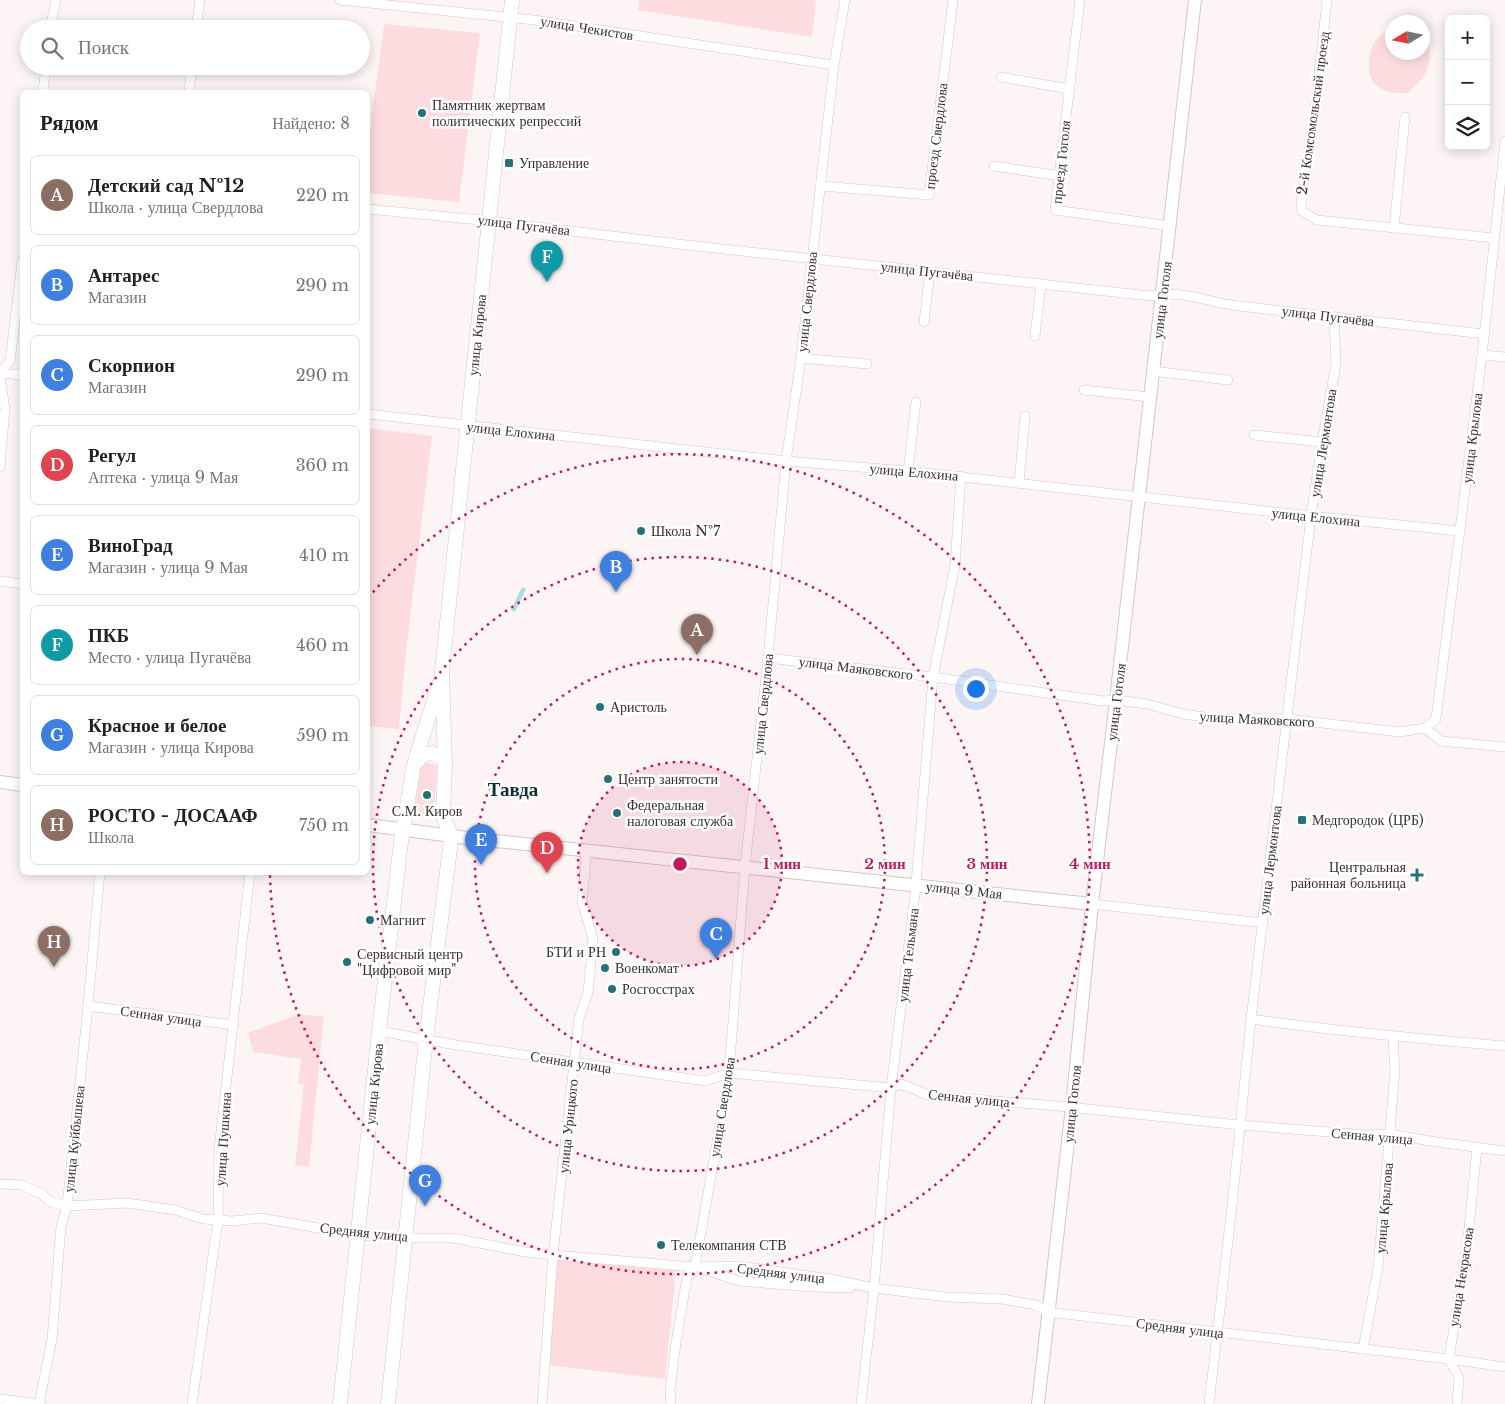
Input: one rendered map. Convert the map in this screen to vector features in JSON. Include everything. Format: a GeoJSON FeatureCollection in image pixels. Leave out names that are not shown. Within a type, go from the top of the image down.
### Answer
{"type":"FeatureCollection","features":[{"type":"Feature","properties":{"kind":"main road","name":"улица Кирова"},"geometry":{"type":"LineString","coordinates":[[388,1404],[426,1039],[450,835],[443,816],[446,765],[442,671],[512,0]]}},
{"type":"Feature","properties":{"kind":"main road","name":"улица Кирова"},"geometry":{"type":"LineString","coordinates":[[340,1404],[379,1031],[403,829],[414,764],[442,671]]}},
{"type":"Feature","properties":{"kind":"main road"},"geometry":{"type":"LineString","coordinates":[[414,764],[423,755],[432,753],[441,758],[446,765]]}},
{"type":"Feature","properties":{"kind":"street"},"geometry":{"type":"LineString","coordinates":[[52,20],[56,0]]}},
{"type":"Feature","properties":{"kind":"street"},"geometry":{"type":"LineString","coordinates":[[197,20],[200,0]]}},
{"type":"Feature","properties":{"kind":"street","name":"улица Чекистов"},"geometry":{"type":"LineString","coordinates":[[340,0],[534,20],[834,65]]}},
{"type":"Feature","properties":{"kind":"street","name":"улица Свердлова"},"geometry":{"type":"LineString","coordinates":[[671,1404],[670,1391],[676,1343],[687,1277],[695,1267],[729,1073],[745,866],[768,658],[786,461],[801,358],[811,258],[822,186],[834,65],[845,0]]}},
{"type":"Feature","properties":{"kind":"street","name":"проезд Свердлова"},"geometry":{"type":"LineString","coordinates":[[822,186],[929,195],[953,0]]}},
{"type":"Feature","properties":{"kind":"street","name":"проезд Гоголя"},"geometry":{"type":"LineString","coordinates":[[1080,0],[1055,210],[1170,226]]}},
{"type":"Feature","properties":{"kind":"street","name":"улица Гоголя"},"geometry":{"type":"LineString","coordinates":[[1038,1404],[1072,1107],[1092,904],[1195,0]]}},
{"type":"Feature","properties":{"kind":"street","name":"2-й Комсомольский проезд"},"geometry":{"type":"LineString","coordinates":[[1327,0],[1314,119],[1300,200],[1302,211],[1316,220],[1494,238]]}},
{"type":"Feature","properties":{"kind":"street"},"geometry":{"type":"LineString","coordinates":[[43,90],[45,75]]}},
{"type":"Feature","properties":{"kind":"street"},"geometry":{"type":"LineString","coordinates":[[189,90],[191,75]]}},
{"type":"Feature","properties":{"kind":"street"},"geometry":{"type":"LineString","coordinates":[[1002,78],[1069,89]]}},
{"type":"Feature","properties":{"kind":"street"},"geometry":{"type":"LineString","coordinates":[[1394,228],[1405,117]]}},
{"type":"Feature","properties":{"kind":"street","name":"улица Крылова"},"geometry":{"type":"LineString","coordinates":[[1425,728],[1436,719],[1482,355],[1505,141]]}},
{"type":"Feature","properties":{"kind":"street"},"geometry":{"type":"LineString","coordinates":[[994,166],[1060,176]]}},
{"type":"Feature","properties":{"kind":"street","name":"улица Пугачёва"},"geometry":{"type":"LineString","coordinates":[[370,209],[490,221],[1150,296],[1163,294],[1190,295],[1233,305],[1484,334]]}},
{"type":"Feature","properties":{"kind":"street"},"geometry":{"type":"LineString","coordinates":[[924,322],[930,271]]}},
{"type":"Feature","properties":{"kind":"street"},"geometry":{"type":"LineString","coordinates":[[0,372],[10,361],[20,278]]}},
{"type":"Feature","properties":{"kind":"street"},"geometry":{"type":"LineString","coordinates":[[1035,336],[1041,284]]}},
{"type":"Feature","properties":{"kind":"street","name":"улица Лермонтова"},"geometry":{"type":"LineString","coordinates":[[1209,1404],[1251,1019],[1311,516],[1336,364],[1334,317]]}},
{"type":"Feature","properties":{"kind":"street"},"geometry":{"type":"LineString","coordinates":[[1482,355],[1505,357]]}},
{"type":"Feature","properties":{"kind":"street"},"geometry":{"type":"LineString","coordinates":[[801,358],[867,364]]}},
{"type":"Feature","properties":{"kind":"street"},"geometry":{"type":"LineString","coordinates":[[1152,371],[1228,380]]}},
{"type":"Feature","properties":{"kind":"street"},"geometry":{"type":"LineString","coordinates":[[0,372],[20,375]]}},
{"type":"Feature","properties":{"kind":"street"},"geometry":{"type":"LineString","coordinates":[[0,378],[5,408],[0,467]]}},
{"type":"Feature","properties":{"kind":"street"},"geometry":{"type":"LineString","coordinates":[[1084,390],[1150,397]]}},
{"type":"Feature","properties":{"kind":"street"},"geometry":{"type":"LineString","coordinates":[[908,471],[916,402]]}},
{"type":"Feature","properties":{"kind":"street","name":"улица Елохина"},"geometry":{"type":"LineString","coordinates":[[370,414],[786,461],[961,476],[1460,531]]}},
{"type":"Feature","properties":{"kind":"street"},"geometry":{"type":"LineString","coordinates":[[1018,483],[1025,416]]}},
{"type":"Feature","properties":{"kind":"street"},"geometry":{"type":"LineString","coordinates":[[1254,436],[1322,442]]}},
{"type":"Feature","properties":{"kind":"street","name":"улица Тельмана"},"geometry":{"type":"LineString","coordinates":[[860,1404],[874,1288],[891,1088],[915,885],[933,677],[955,565],[961,476]]}},
{"type":"Feature","properties":{"kind":"street"},"geometry":{"type":"LineString","coordinates":[[0,581],[20,584]]}},
{"type":"Feature","properties":{"kind":"street","name":"улица Маяковского"},"geometry":{"type":"LineString","coordinates":[[768,658],[933,677],[1103,701],[1116,700],[1148,704],[1183,714],[1211,718],[1287,719],[1400,732],[1425,728]]}},
{"type":"Feature","properties":{"kind":"street"},"geometry":{"type":"LineString","coordinates":[[1425,728],[1441,741],[1505,747]]}},
{"type":"Feature","properties":{"kind":"street"},"geometry":{"type":"LineString","coordinates":[[0,782],[20,785]]}},
{"type":"Feature","properties":{"kind":"street","name":"улица 9 Мая"},"geometry":{"type":"LineString","coordinates":[[370,824],[450,835],[1263,923]]}},
{"type":"Feature","properties":{"kind":"street","name":"улица Урицкого"},"geometry":{"type":"LineString","coordinates":[[542,1404],[553,1255],[579,1018],[588,993],[593,939],[582,901],[586,850]]}},
{"type":"Feature","properties":{"kind":"street","name":"улица Куйбышева"},"geometry":{"type":"LineString","coordinates":[[40,1404],[52,1339],[61,1226],[67,1206],[100,875]]}},
{"type":"Feature","properties":{"kind":"street","name":"улица Пушкина"},"geometry":{"type":"LineString","coordinates":[[192,1404],[218,1220],[220,1149],[250,875]]}},
{"type":"Feature","properties":{"kind":"street","name":"Сенная улица"},"geometry":{"type":"LineString","coordinates":[[88,1006],[234,1025]]}},
{"type":"Feature","properties":{"kind":"street"},"geometry":{"type":"LineString","coordinates":[[1251,1019],[1326,1030],[1505,1046]]}},
{"type":"Feature","properties":{"kind":"street","name":"Сенная улица"},"geometry":{"type":"LineString","coordinates":[[379,1031],[575,1063],[705,1081],[729,1073],[891,1088],[901,1084],[931,1096],[1072,1107],[1240,1125],[1367,1135],[1391,1134],[1505,1151]]}},
{"type":"Feature","properties":{"kind":"street","name":"улица Крылова"},"geometry":{"type":"LineString","coordinates":[[1363,1349],[1378,1268],[1391,1134],[1395,1071],[1393,1037]]}},
{"type":"Feature","properties":{"kind":"street","name":"улица Некрасова"},"geometry":{"type":"LineString","coordinates":[[1449,1358],[1468,1238],[1477,1148]]}},
{"type":"Feature","properties":{"kind":"street","name":"Средняя улица"},"geometry":{"type":"LineString","coordinates":[[0,1184],[21,1185],[42,1194],[50,1202],[67,1206],[127,1203],[175,1210],[203,1219],[232,1221],[261,1218],[358,1234],[405,1238],[453,1238],[526,1252],[553,1255],[695,1267],[739,1266],[831,1279],[874,1288],[947,1297],[1002,1299],[1036,1305],[1048,1312],[1449,1358],[1505,1368]]}},
{"type":"Feature","properties":{"kind":"street"},"geometry":{"type":"LineString","coordinates":[[695,1267],[738,1280],[812,1287],[874,1288]]}},
{"type":"Feature","properties":{"kind":"street"},"geometry":{"type":"LineString","coordinates":[[1449,1358],[1459,1378],[1457,1404]]}},
{"type":"Feature","properties":{"kind":"street"},"geometry":{"type":"LineString","coordinates":[[0,1399],[40,1404]]}},
{"type":"Feature","properties":{"kind":"shaded area"},"geometry":{"type":"Polygon","coordinates":[[[639,0],[816,0],[812,37],[638,10],[639,0]]]}},
{"type":"Feature","properties":{"kind":"shaded area"},"geometry":{"type":"Polygon","coordinates":[[[384,24],[480,33],[459,202],[370,193],[370,131],[384,24]]]}},
{"type":"Feature","properties":{"kind":"shaded area"},"geometry":{"type":"Polygon","coordinates":[[[1385,33],[1385,60],[1430,60],[1426,72],[1408,93],[1386,91],[1372,80],[1369,62],[1373,44],[1379,36],[1385,33]]]}},
{"type":"Feature","properties":{"kind":"shaded area"},"geometry":{"type":"Polygon","coordinates":[[[370,428],[432,436],[406,652],[399,729],[370,726],[370,428]]]}},
{"type":"Feature","properties":{"kind":"shaded area"},"geometry":{"type":"Polygon","coordinates":[[[425,763],[434,764],[437,770],[434,810],[431,816],[424,818],[418,815],[415,809],[420,768],[425,763]]]}},
{"type":"Feature","properties":{"kind":"shaded area"},"geometry":{"type":"Polygon","coordinates":[[[299,1014],[324,1017],[309,1167],[295,1165],[304,1084],[298,1083],[301,1059],[253,1052],[248,1033],[299,1014]]]}},
{"type":"Feature","properties":{"kind":"shaded area"},"geometry":{"type":"Polygon","coordinates":[[[558,1260],[676,1271],[665,1379],[548,1365],[558,1260]]]}},
{"type":"Feature","properties":{"kind":"water"},"geometry":{"type":"Polygon","coordinates":[[[522,587],[526,589],[515,612],[511,610],[522,587]]]}},
{"type":"Feature","properties":{"kind":"place","name":"Памятник жертвам политических репрессий"},"geometry":{"type":"Point","coordinates":[422,113]}},
{"type":"Feature","properties":{"kind":"place","name":"Управление"},"geometry":{"type":"Point","coordinates":[509,163]}},
{"type":"Feature","properties":{"kind":"place","name":"ПКБ"},"geometry":{"type":"Point","coordinates":[547,282]}},
{"type":"Feature","properties":{"kind":"place","name":"Школа №7"},"geometry":{"type":"Point","coordinates":[641,531]}},
{"type":"Feature","properties":{"kind":"place","name":"Антарес"},"geometry":{"type":"Point","coordinates":[616,592]}},
{"type":"Feature","properties":{"kind":"place","name":"Детский сад №12"},"geometry":{"type":"Point","coordinates":[697,655]}},
{"type":"Feature","properties":{"kind":"place","name":"Аристоль"},"geometry":{"type":"Point","coordinates":[600,707]}},
{"type":"Feature","properties":{"kind":"place","name":"Центр занятости"},"geometry":{"type":"Point","coordinates":[608,779]}},
{"type":"Feature","properties":{"kind":"place","name":"С.М. Киров"},"geometry":{"type":"Point","coordinates":[427,795]}},
{"type":"Feature","properties":{"kind":"place","name":"Федеральная налоговая служба"},"geometry":{"type":"Point","coordinates":[617,813]}},
{"type":"Feature","properties":{"kind":"place","name":"Медгородок (ЦРБ)"},"geometry":{"type":"Point","coordinates":[1302,820]}},
{"type":"Feature","properties":{"kind":"place","name":"ВиноГрад"},"geometry":{"type":"Point","coordinates":[481,865]}},
{"type":"Feature","properties":{"kind":"place","name":"Регул"},"geometry":{"type":"Point","coordinates":[547,873]}},
{"type":"Feature","properties":{"kind":"place","name":"Центральная районная больница"},"geometry":{"type":"Point","coordinates":[1417,875]}},
{"type":"Feature","properties":{"kind":"place","name":"Магнит"},"geometry":{"type":"Point","coordinates":[370,920]}},
{"type":"Feature","properties":{"kind":"place","name":"БТИ и РН"},"geometry":{"type":"Point","coordinates":[616,952]}},
{"type":"Feature","properties":{"kind":"place","name":"Скорпион"},"geometry":{"type":"Point","coordinates":[716,959]}},
{"type":"Feature","properties":{"kind":"place","name":"Сервисный центр \"Цифровой мир\""},"geometry":{"type":"Point","coordinates":[347,962]}},
{"type":"Feature","properties":{"kind":"place","name":"РОСТО - ДОСААФ"},"geometry":{"type":"Point","coordinates":[54,967]}},
{"type":"Feature","properties":{"kind":"place","name":"Военкомат"},"geometry":{"type":"Point","coordinates":[605,968]}},
{"type":"Feature","properties":{"kind":"place","name":"Росгосстрах"},"geometry":{"type":"Point","coordinates":[612,989]}},
{"type":"Feature","properties":{"kind":"place","name":"Красное и белое"},"geometry":{"type":"Point","coordinates":[425,1206]}},
{"type":"Feature","properties":{"kind":"place","name":"Телекомпания СТВ"},"geometry":{"type":"Point","coordinates":[661,1245]}},
{"type":"Feature","properties":{"kind":"district","name":"Тавда"},"geometry":{"type":"Point","coordinates":[513,789]}}]}
